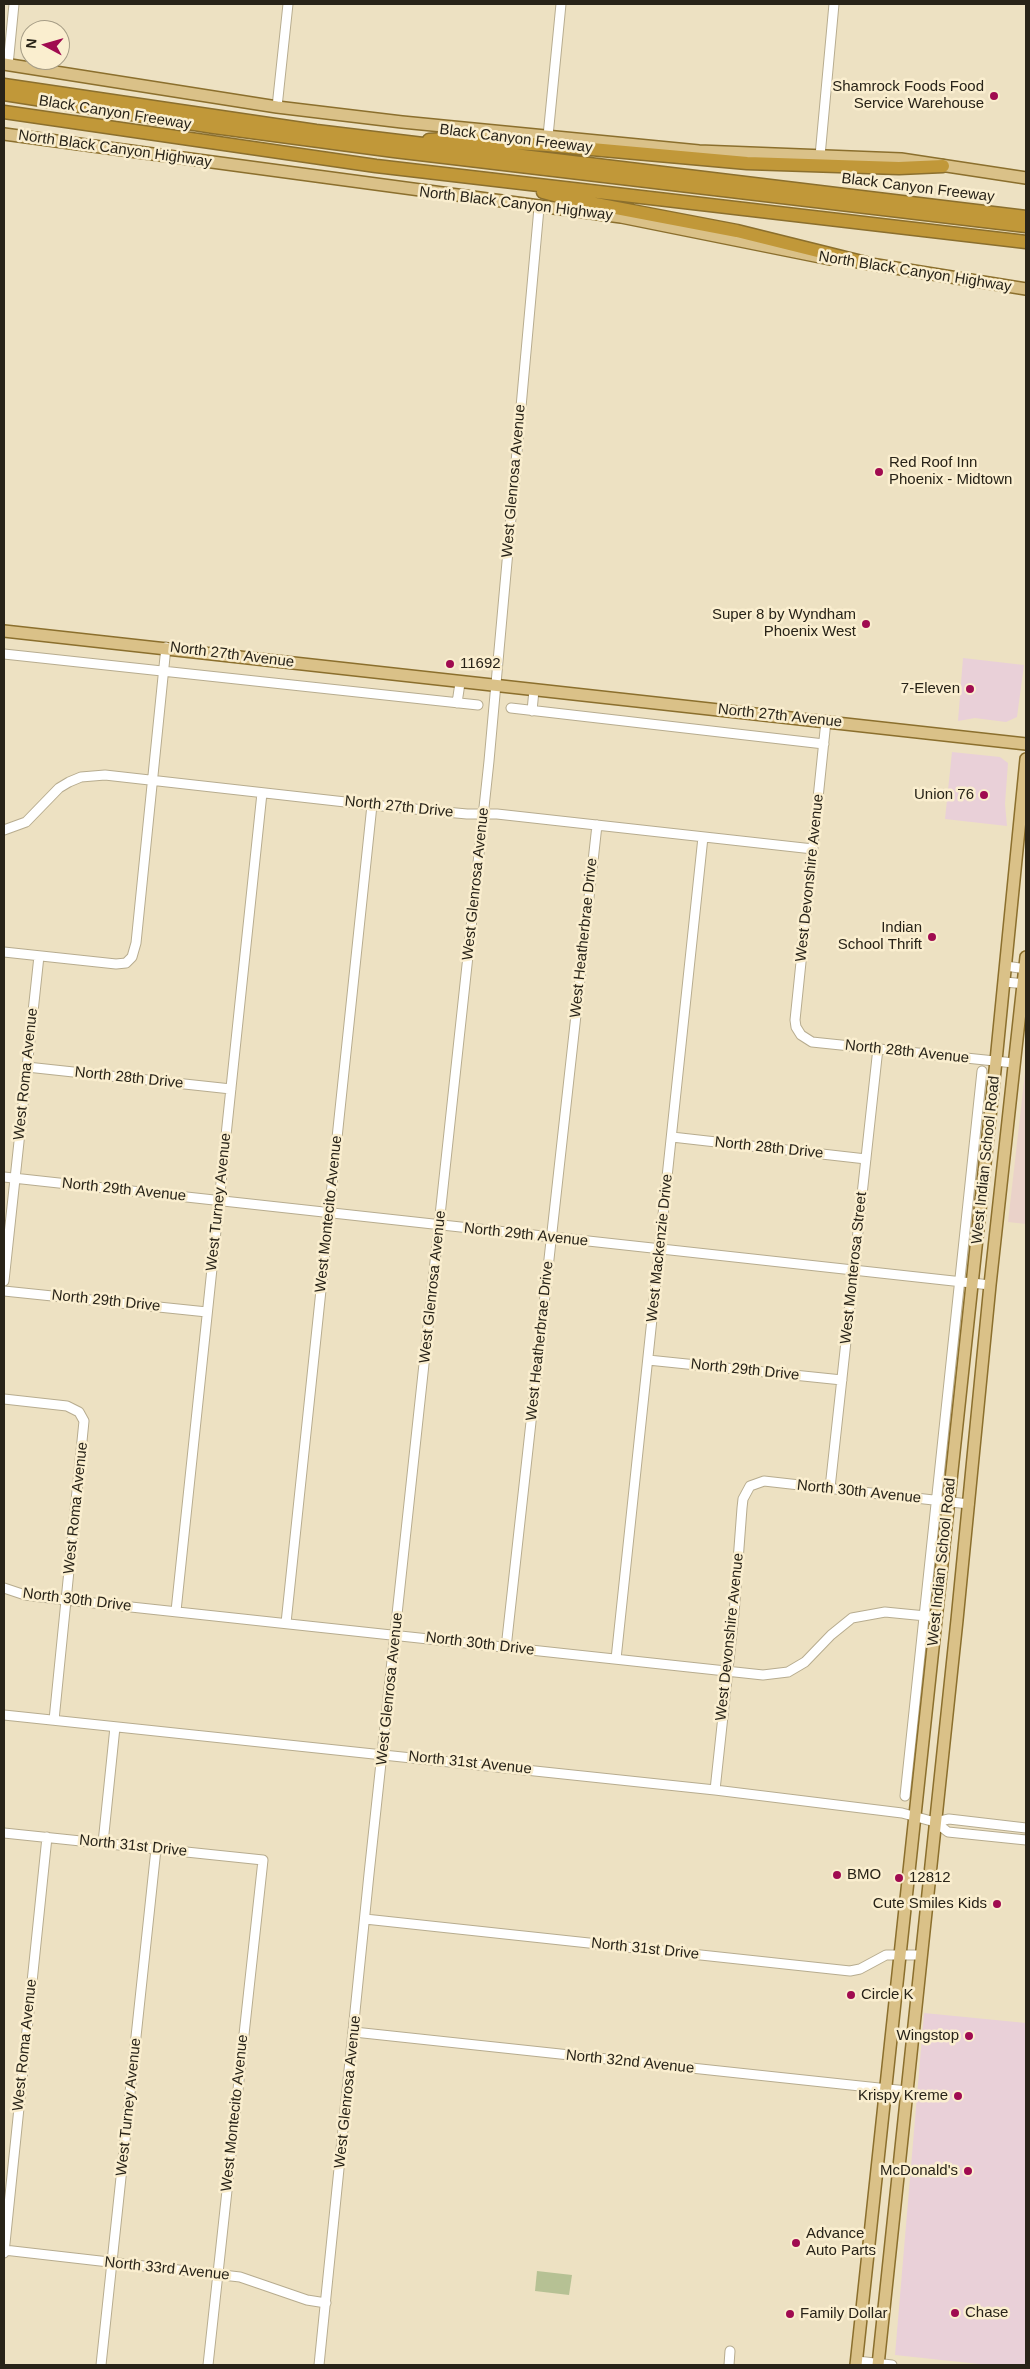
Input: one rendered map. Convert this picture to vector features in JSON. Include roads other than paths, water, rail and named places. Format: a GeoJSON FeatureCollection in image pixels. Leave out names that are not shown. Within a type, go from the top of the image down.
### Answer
{"type":"FeatureCollection","features":[{"type":"Feature","properties":{"kind":"highway","name":"Black Canyon Freeway"},"geometry":{"type":"LineString","coordinates":[[4,85],[249,122],[1026,217]]}},
{"type":"Feature","properties":{"kind":"highway"},"geometry":{"type":"LineString","coordinates":[[4,94],[214,127],[394,151],[1026,226]]}},
{"type":"Feature","properties":{"kind":"highway"},"geometry":{"type":"LineString","coordinates":[[4,102],[325,150],[634,189],[655,198]]}},
{"type":"Feature","properties":{"kind":"highway","name":"Black Canyon Freeway"},"geometry":{"type":"LineString","coordinates":[[4,112],[222,145],[512,182],[1026,242]]}},
{"type":"Feature","properties":{"kind":"highway"},"geometry":{"type":"LineString","coordinates":[[397,141],[447,139],[747,163],[899,168],[943,166]]}},
{"type":"Feature","properties":{"kind":"highway"},"geometry":{"type":"LineString","coordinates":[[512,182],[569,199],[738,231],[834,253],[866,263]]}},
{"type":"Feature","properties":{"kind":"main road"},"geometry":{"type":"LineString","coordinates":[[6,65],[277,107],[698,151],[901,159],[1026,178]]}},
{"type":"Feature","properties":{"kind":"main road","name":"North Black Canyon Highway"},"geometry":{"type":"LineString","coordinates":[[4,134],[539,208],[621,217],[808,256],[866,263],[1026,289]]}},
{"type":"Feature","properties":{"kind":"main road","name":"North 27th Avenue"},"geometry":{"type":"LineString","coordinates":[[4,631],[166,647],[460,683],[1026,744]]}},
{"type":"Feature","properties":{"kind":"main road","name":"West Indian School Road"},"geometry":{"type":"LineString","coordinates":[[857,2363],[936,1617],[942,1501],[972,1283],[1005,982],[1026,759]]}},
{"type":"Feature","properties":{"kind":"main road","name":"West Indian School Road"},"geometry":{"type":"LineString","coordinates":[[878,2364],[969,1504],[990,1285],[1026,965]]}},
{"type":"Feature","properties":{"kind":"street"},"geometry":{"type":"LineString","coordinates":[[6,65],[14,4]]}},
{"type":"Feature","properties":{"kind":"street"},"geometry":{"type":"LineString","coordinates":[[277,107],[288,4]]}},
{"type":"Feature","properties":{"kind":"street"},"geometry":{"type":"LineString","coordinates":[[548,136],[561,4]]}},
{"type":"Feature","properties":{"kind":"street"},"geometry":{"type":"LineString","coordinates":[[820,156],[834,4]]}},
{"type":"Feature","properties":{"kind":"street","name":"West Glenrosa Avenue"},"geometry":{"type":"LineString","coordinates":[[319,2365],[438,1225],[483,814],[539,208]]}},
{"type":"Feature","properties":{"kind":"street"},"geometry":{"type":"LineString","coordinates":[[4,952],[116,964],[130,961],[136,943],[166,647]]}},
{"type":"Feature","properties":{"kind":"street","name":"North 27th Avenue"},"geometry":{"type":"LineString","coordinates":[[4,654],[478,705]]}},
{"type":"Feature","properties":{"kind":"street"},"geometry":{"type":"LineString","coordinates":[[458,703],[460,683]]}},
{"type":"Feature","properties":{"kind":"street"},"geometry":{"type":"LineString","coordinates":[[532,711],[534,690]]}},
{"type":"Feature","properties":{"kind":"street","name":"North 27th Avenue"},"geometry":{"type":"LineString","coordinates":[[511,708],[824,744]]}},
{"type":"Feature","properties":{"kind":"street","name":"West Devonshire Avenue"},"geometry":{"type":"LineString","coordinates":[[801,1035],[795,1020],[826,721]]}},
{"type":"Feature","properties":{"kind":"street","name":"North 27th Drive"},"geometry":{"type":"LineString","coordinates":[[4,830],[26,822],[58,788],[81,777],[105,775],[372,805],[596,825],[813,848]]}},
{"type":"Feature","properties":{"kind":"street","name":"West Turney Avenue"},"geometry":{"type":"LineString","coordinates":[[176,1611],[262,793]]}},
{"type":"Feature","properties":{"kind":"street","name":"West Montecito Avenue"},"geometry":{"type":"LineString","coordinates":[[286,1623],[372,805]]}},
{"type":"Feature","properties":{"kind":"street","name":"West Heatherbrae Drive"},"geometry":{"type":"LineString","coordinates":[[506,1648],[596,825]]}},
{"type":"Feature","properties":{"kind":"street","name":"West Mackenzie Drive"},"geometry":{"type":"LineString","coordinates":[[616,1659],[704,837]]}},
{"type":"Feature","properties":{"kind":"street","name":"West Roma Avenue"},"geometry":{"type":"LineString","coordinates":[[4,1281],[39,956]]}},
{"type":"Feature","properties":{"kind":"street"},"geometry":{"type":"LineString","coordinates":[[1006,966],[1026,965]]}},
{"type":"Feature","properties":{"kind":"street"},"geometry":{"type":"LineString","coordinates":[[1005,982],[1025,984]]}},
{"type":"Feature","properties":{"kind":"street","name":"North 28th Avenue"},"geometry":{"type":"LineString","coordinates":[[801,1035],[812,1042],[1014,1063]]}},
{"type":"Feature","properties":{"kind":"street","name":"West Monterosa Street"},"geometry":{"type":"LineString","coordinates":[[830,1488],[878,1048]]}},
{"type":"Feature","properties":{"kind":"street","name":"North 28th Drive"},"geometry":{"type":"LineString","coordinates":[[27,1067],[231,1089]]}},
{"type":"Feature","properties":{"kind":"street","name":"West Indian School Road"},"geometry":{"type":"LineString","coordinates":[[905,1796],[924,1616],[942,1501],[960,1282],[982,1071]]}},
{"type":"Feature","properties":{"kind":"street","name":"North 28th Drive"},"geometry":{"type":"LineString","coordinates":[[672,1137],[866,1159]]}},
{"type":"Feature","properties":{"kind":"street","name":"North 29th Avenue"},"geometry":{"type":"LineString","coordinates":[[4,1177],[990,1285]]}},
{"type":"Feature","properties":{"kind":"street","name":"North 29th Drive"},"geometry":{"type":"LineString","coordinates":[[4,1291],[207,1312]]}},
{"type":"Feature","properties":{"kind":"street","name":"North 29th Drive"},"geometry":{"type":"LineString","coordinates":[[648,1360],[842,1380]]}},
{"type":"Feature","properties":{"kind":"street","name":"West Roma Avenue"},"geometry":{"type":"LineString","coordinates":[[4,1399],[67,1406],[83,1416],[84,1440],[54,1720]]}},
{"type":"Feature","properties":{"kind":"street","name":"North 30th Avenue"},"geometry":{"type":"LineString","coordinates":[[750,1486],[764,1481],[969,1504]]}},
{"type":"Feature","properties":{"kind":"street","name":"West Devonshire Avenue"},"geometry":{"type":"LineString","coordinates":[[715,1790],[728,1672],[743,1499],[750,1486]]}},
{"type":"Feature","properties":{"kind":"street","name":"North 30th Drive"},"geometry":{"type":"LineString","coordinates":[[4,1588],[25,1595],[66,1600],[763,1675],[788,1672],[805,1662],[830,1635],[852,1618],[885,1612],[936,1617]]}},
{"type":"Feature","properties":{"kind":"street","name":"North 31st Avenue"},"geometry":{"type":"LineString","coordinates":[[4,1715],[715,1790],[902,1813],[935,1822],[948,1832],[1026,1840]]}},
{"type":"Feature","properties":{"kind":"street"},"geometry":{"type":"LineString","coordinates":[[103,1843],[115,1727]]}},
{"type":"Feature","properties":{"kind":"street","name":"North 31st Avenue"},"geometry":{"type":"LineString","coordinates":[[935,1822],[948,1819],[1026,1828]]}},
{"type":"Feature","properties":{"kind":"street","name":"North 31st Drive"},"geometry":{"type":"LineString","coordinates":[[4,1832],[263,1860]]}},
{"type":"Feature","properties":{"kind":"street","name":"West Roma Avenue"},"geometry":{"type":"LineString","coordinates":[[4,2251],[47,1837]]}},
{"type":"Feature","properties":{"kind":"street","name":"West Turney Avenue"},"geometry":{"type":"LineString","coordinates":[[101,2365],[156,1849]]}},
{"type":"Feature","properties":{"kind":"street","name":"West Montecito Avenue"},"geometry":{"type":"LineString","coordinates":[[208,2365],[263,1860]]}},
{"type":"Feature","properties":{"kind":"street","name":"North 31st Drive"},"geometry":{"type":"LineString","coordinates":[[365,1919],[850,1971],[860,1969],[886,1955],[921,1955]]}},
{"type":"Feature","properties":{"kind":"street","name":"North 32nd Avenue"},"geometry":{"type":"LineString","coordinates":[[354,2032],[907,2091]]}},
{"type":"Feature","properties":{"kind":"street","name":"North 33rd Avenue"},"geometry":{"type":"LineString","coordinates":[[4,2251],[240,2277],[307,2300],[326,2303]]}},
{"type":"Feature","properties":{"kind":"street"},"geometry":{"type":"LineString","coordinates":[[728,2365],[730,2351]]}},
{"type":"Feature","properties":{"kind":"street"},"geometry":{"type":"LineString","coordinates":[[857,2363],[892,2365]]}},
{"type":"Feature","properties":{"kind":"place","name":"Shamrock Foods Food Service Warehouse"},"geometry":{"type":"Point","coordinates":[994,96]}},
{"type":"Feature","properties":{"kind":"place","name":"Red Roof Inn Phoenix - Midtown"},"geometry":{"type":"Point","coordinates":[879,472]}},
{"type":"Feature","properties":{"kind":"place","name":"Super 8 by Wyndham Phoenix West"},"geometry":{"type":"Point","coordinates":[866,624]}},
{"type":"Feature","properties":{"kind":"place","name":"11692"},"geometry":{"type":"Point","coordinates":[450,664]}},
{"type":"Feature","properties":{"kind":"place","name":"7-Eleven"},"geometry":{"type":"Point","coordinates":[970,689]}},
{"type":"Feature","properties":{"kind":"place","name":"Union 76"},"geometry":{"type":"Point","coordinates":[984,795]}},
{"type":"Feature","properties":{"kind":"place","name":"Indian School Thrift"},"geometry":{"type":"Point","coordinates":[932,937]}},
{"type":"Feature","properties":{"kind":"place","name":"BMO"},"geometry":{"type":"Point","coordinates":[837,1875]}},
{"type":"Feature","properties":{"kind":"place","name":"12812"},"geometry":{"type":"Point","coordinates":[899,1878]}},
{"type":"Feature","properties":{"kind":"place","name":"Cute Smiles Kids"},"geometry":{"type":"Point","coordinates":[997,1904]}},
{"type":"Feature","properties":{"kind":"place","name":"Circle K"},"geometry":{"type":"Point","coordinates":[851,1995]}},
{"type":"Feature","properties":{"kind":"place","name":"Wingstop"},"geometry":{"type":"Point","coordinates":[969,2036]}},
{"type":"Feature","properties":{"kind":"place","name":"Krispy Kreme"},"geometry":{"type":"Point","coordinates":[958,2096]}},
{"type":"Feature","properties":{"kind":"place","name":"McDonald's"},"geometry":{"type":"Point","coordinates":[968,2171]}},
{"type":"Feature","properties":{"kind":"place","name":"Advance Auto Parts"},"geometry":{"type":"Point","coordinates":[796,2243]}},
{"type":"Feature","properties":{"kind":"place","name":"Chase"},"geometry":{"type":"Point","coordinates":[955,2313]}},
{"type":"Feature","properties":{"kind":"place","name":"Family Dollar"},"geometry":{"type":"Point","coordinates":[790,2314]}}]}
